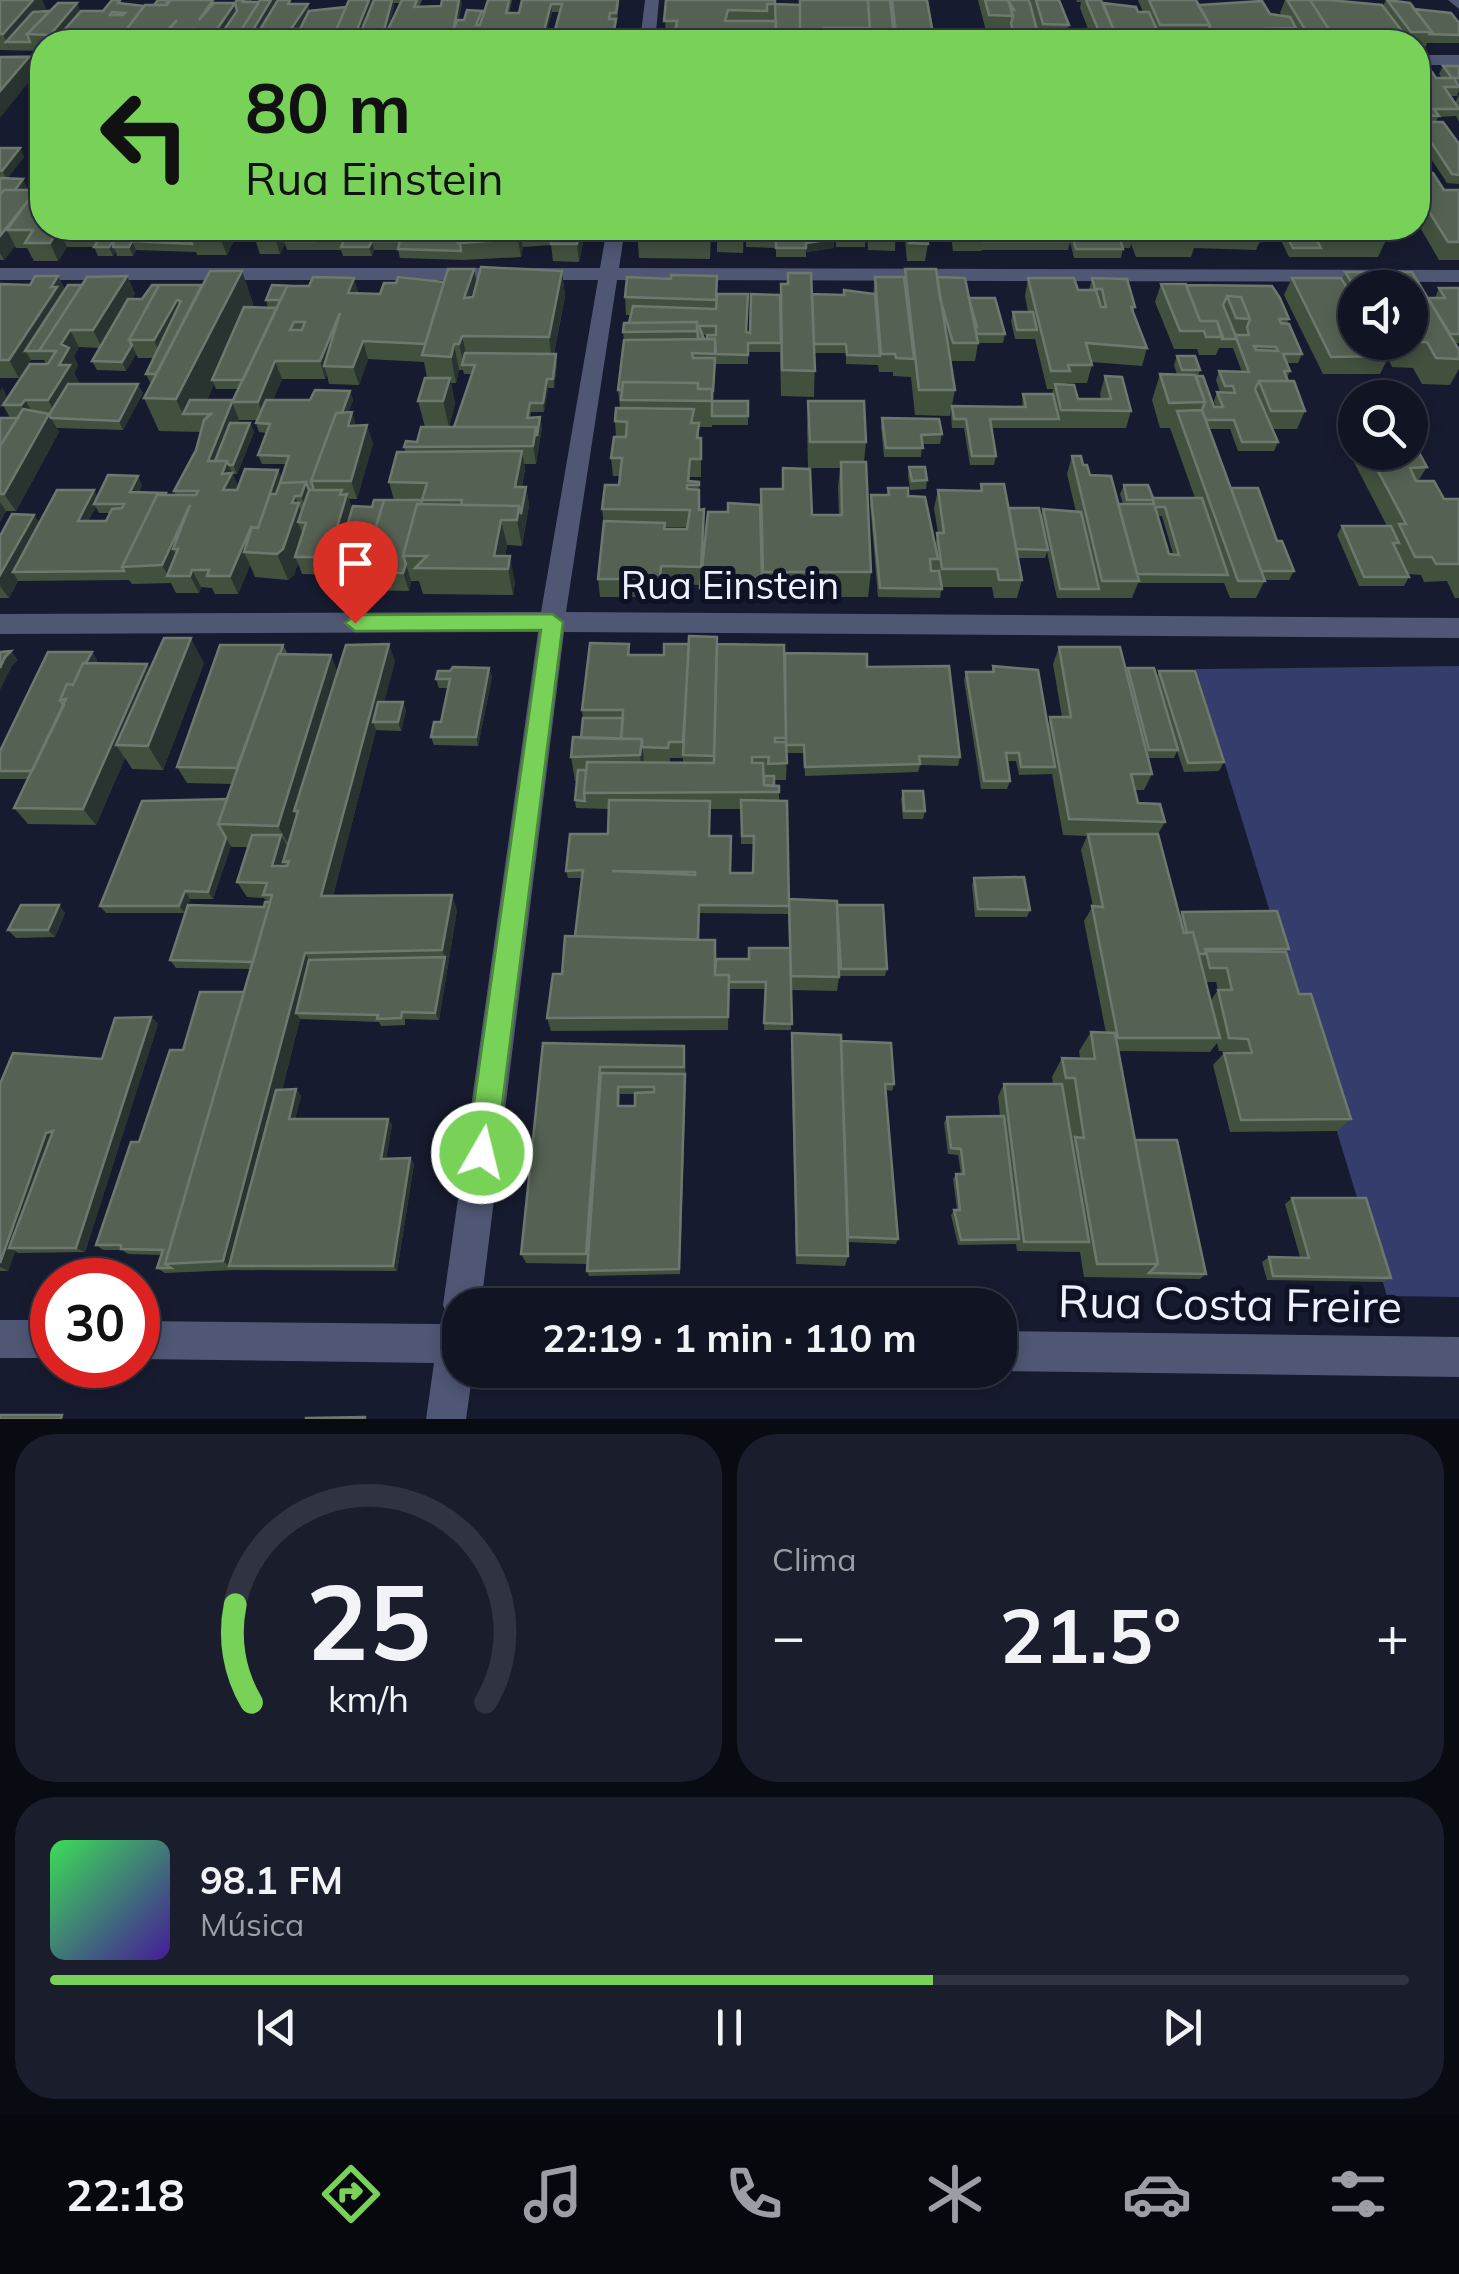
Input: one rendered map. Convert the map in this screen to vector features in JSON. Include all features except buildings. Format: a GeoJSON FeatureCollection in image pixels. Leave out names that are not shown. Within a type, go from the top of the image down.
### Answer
{"type":"FeatureCollection","features":[{"type":"Feature","properties":{"kind":"street"},"geometry":{"type":"LineString","coordinates":[[649,30],[652,0]]}},
{"type":"Feature","properties":{"kind":"street"},"geometry":{"type":"LineString","coordinates":[[0,60],[30,60]]}},
{"type":"Feature","properties":{"kind":"street"},"geometry":{"type":"LineString","coordinates":[[1430,60],[1459,60]]}},
{"type":"Feature","properties":{"kind":"street"},"geometry":{"type":"LineString","coordinates":[[464,1288],[552,622],[614,240]]}},
{"type":"Feature","properties":{"kind":"street"},"geometry":{"type":"LineString","coordinates":[[0,274],[1459,276]]}},
{"type":"Feature","properties":{"kind":"street","name":"Rua Einstein"},"geometry":{"type":"LineString","coordinates":[[0,624],[552,622],[1459,628]]}},
{"type":"Feature","properties":{"kind":"street"},"geometry":{"type":"LineString","coordinates":[[160,1340],[442,1335]]}},
{"type":"Feature","properties":{"kind":"street"},"geometry":{"type":"LineString","coordinates":[[0,1338],[30,1339]]}},
{"type":"Feature","properties":{"kind":"street","name":"Rua Costa Freire"},"geometry":{"type":"LineString","coordinates":[[1017,1351],[1459,1357]]}},
{"type":"Feature","properties":{"kind":"street"},"geometry":{"type":"LineString","coordinates":[[446,1419],[451,1388]]}},
{"type":"Feature","properties":{"kind":"shaded area"},"geometry":{"type":"Polygon","coordinates":[[[1459,666],[1459,1297],[1387,1296],[1196,669],[1459,666]]]}},
{"type":"Feature","properties":{"kind":"route"},"geometry":{"type":"LineString","coordinates":[[355,623],[552,622],[482,1153]]}}]}
